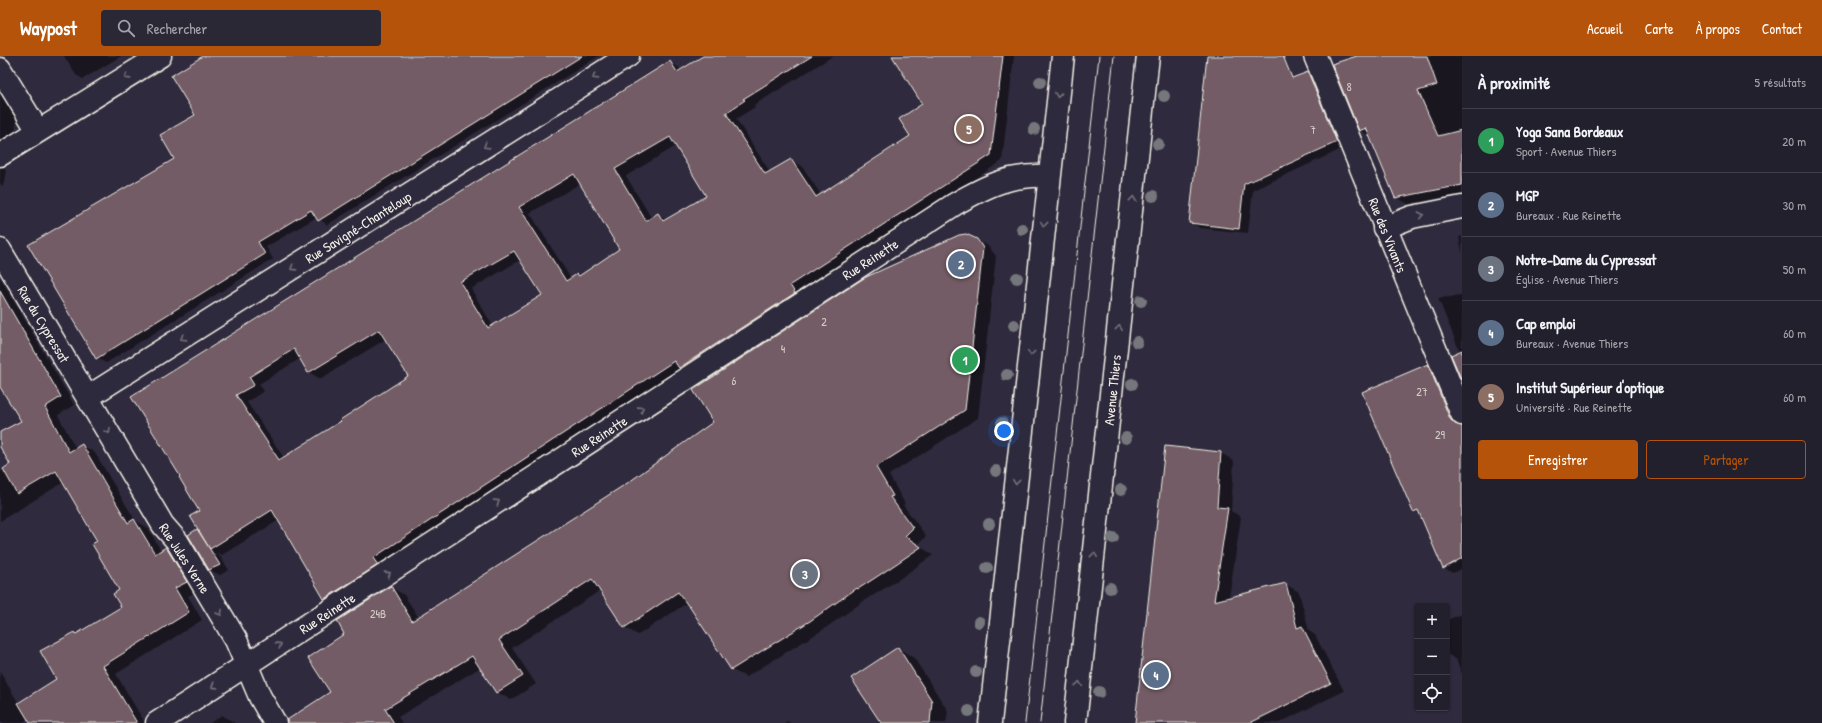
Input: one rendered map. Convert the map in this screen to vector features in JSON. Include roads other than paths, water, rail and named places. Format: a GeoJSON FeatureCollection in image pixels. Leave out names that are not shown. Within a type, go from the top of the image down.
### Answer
{"type":"FeatureCollection","features":[{"type":"Feature","properties":{"kind":"street"},"geometry":{"type":"LineString","coordinates":[[0,155],[160,56]]}},
{"type":"Feature","properties":{"kind":"street","name":"Rue Savigné-Chanteloup"},"geometry":{"type":"LineString","coordinates":[[88,398],[628,56]]}},
{"type":"Feature","properties":{"kind":"street"},"geometry":{"type":"LineString","coordinates":[[990,723],[1063,56]]}},
{"type":"Feature","properties":{"kind":"street","name":"Avenue Thiers"},"geometry":{"type":"LineString","coordinates":[[1075,723],[1148,56]]}},
{"type":"Feature","properties":{"kind":"street","name":"Rue des Vivants"},"geometry":{"type":"LineString","coordinates":[[1315,56],[1384,228],[1462,414]]}},
{"type":"Feature","properties":{"kind":"street"},"geometry":{"type":"LineString","coordinates":[[0,69],[38,131]]}},
{"type":"Feature","properties":{"kind":"street","name":"Rue Reinette"},"geometry":{"type":"LineString","coordinates":[[157,723],[247,666],[955,204],[983,188],[1012,178],[1031,175],[1049,176]]}},
{"type":"Feature","properties":{"kind":"street"},"geometry":{"type":"LineString","coordinates":[[1384,228],[1412,217],[1462,207]]}},
{"type":"Feature","properties":{"kind":"street","name":"Rue du Cypressat"},"geometry":{"type":"LineString","coordinates":[[0,250],[88,398]]}},
{"type":"Feature","properties":{"kind":"street","name":"Rue Jules Verne"},"geometry":{"type":"LineString","coordinates":[[88,398],[163,525],[177,541],[236,640],[260,697],[275,723]]}},
{"type":"Feature","properties":{"kind":"tram line"},"geometry":{"type":"LineString","coordinates":[[1025,723],[1099,56]]}},
{"type":"Feature","properties":{"kind":"tram line"},"geometry":{"type":"LineString","coordinates":[[1040,723],[1114,56]]}},
{"type":"Feature","properties":{"kind":"place","name":"Institut Supérieur d'optique"},"geometry":{"type":"Point","coordinates":[969,129]}},
{"type":"Feature","properties":{"kind":"place","name":"MGP"},"geometry":{"type":"Point","coordinates":[961,264]}},
{"type":"Feature","properties":{"kind":"place","name":"Yoga Sana Bordeaux"},"geometry":{"type":"Point","coordinates":[965,360]}},
{"type":"Feature","properties":{"kind":"place","name":"Notre-Dame du Cypressat"},"geometry":{"type":"Point","coordinates":[805,574]}},
{"type":"Feature","properties":{"kind":"place","name":"Cap emploi"},"geometry":{"type":"Point","coordinates":[1156,675]}}]}
